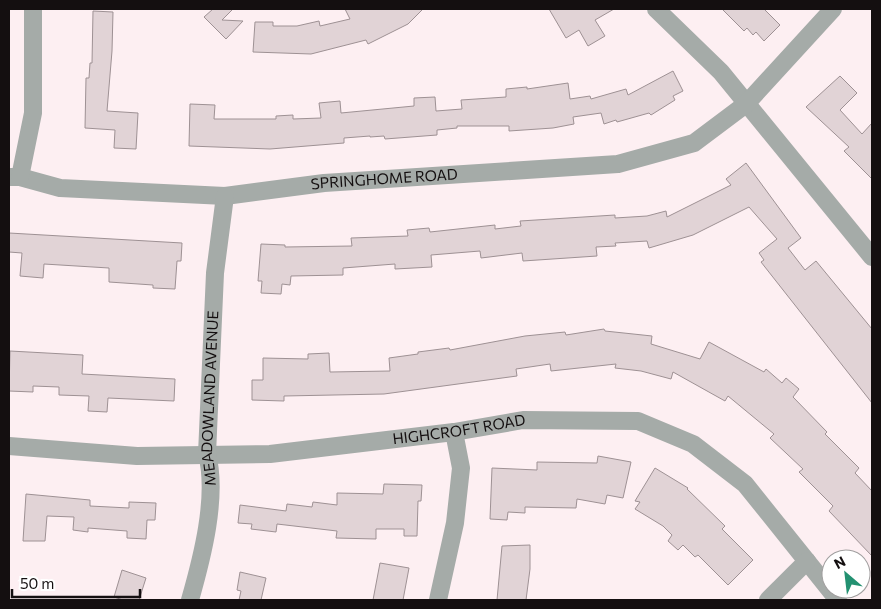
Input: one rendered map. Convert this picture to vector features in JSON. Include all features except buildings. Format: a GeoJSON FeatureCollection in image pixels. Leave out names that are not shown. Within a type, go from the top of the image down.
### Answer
{"type":"FeatureCollection","features":[{"type":"Feature","properties":{"kind":"street"},"geometry":{"type":"LineString","coordinates":[[14,177],[33,113],[33,9]]}},
{"type":"Feature","properties":{"kind":"street"},"geometry":{"type":"LineString","coordinates":[[656,9],[721,72],[872,257]]}},
{"type":"Feature","properties":{"kind":"street","name":"SPRINGHOME ROAD"},"geometry":{"type":"LineString","coordinates":[[14,177],[60,188],[225,196],[324,182],[618,164],[694,143],[746,104],[833,9]]}},
{"type":"Feature","properties":{"kind":"street","name":"MEADOWLAND AVENUE"},"geometry":{"type":"LineString","coordinates":[[190,600],[202,561],[212,475],[207,454],[215,273],[225,196]]}},
{"type":"Feature","properties":{"kind":"street","name":"HIGHCROFT ROAD"},"geometry":{"type":"LineString","coordinates":[[9,446],[136,456],[270,454],[454,432],[523,420],[638,421],[693,444],[745,484],[838,600]]}},
{"type":"Feature","properties":{"kind":"street"},"geometry":{"type":"LineString","coordinates":[[438,600],[455,523],[461,468],[454,432]]}},
{"type":"Feature","properties":{"kind":"street"},"geometry":{"type":"LineString","coordinates":[[768,600],[807,561]]}}]}
